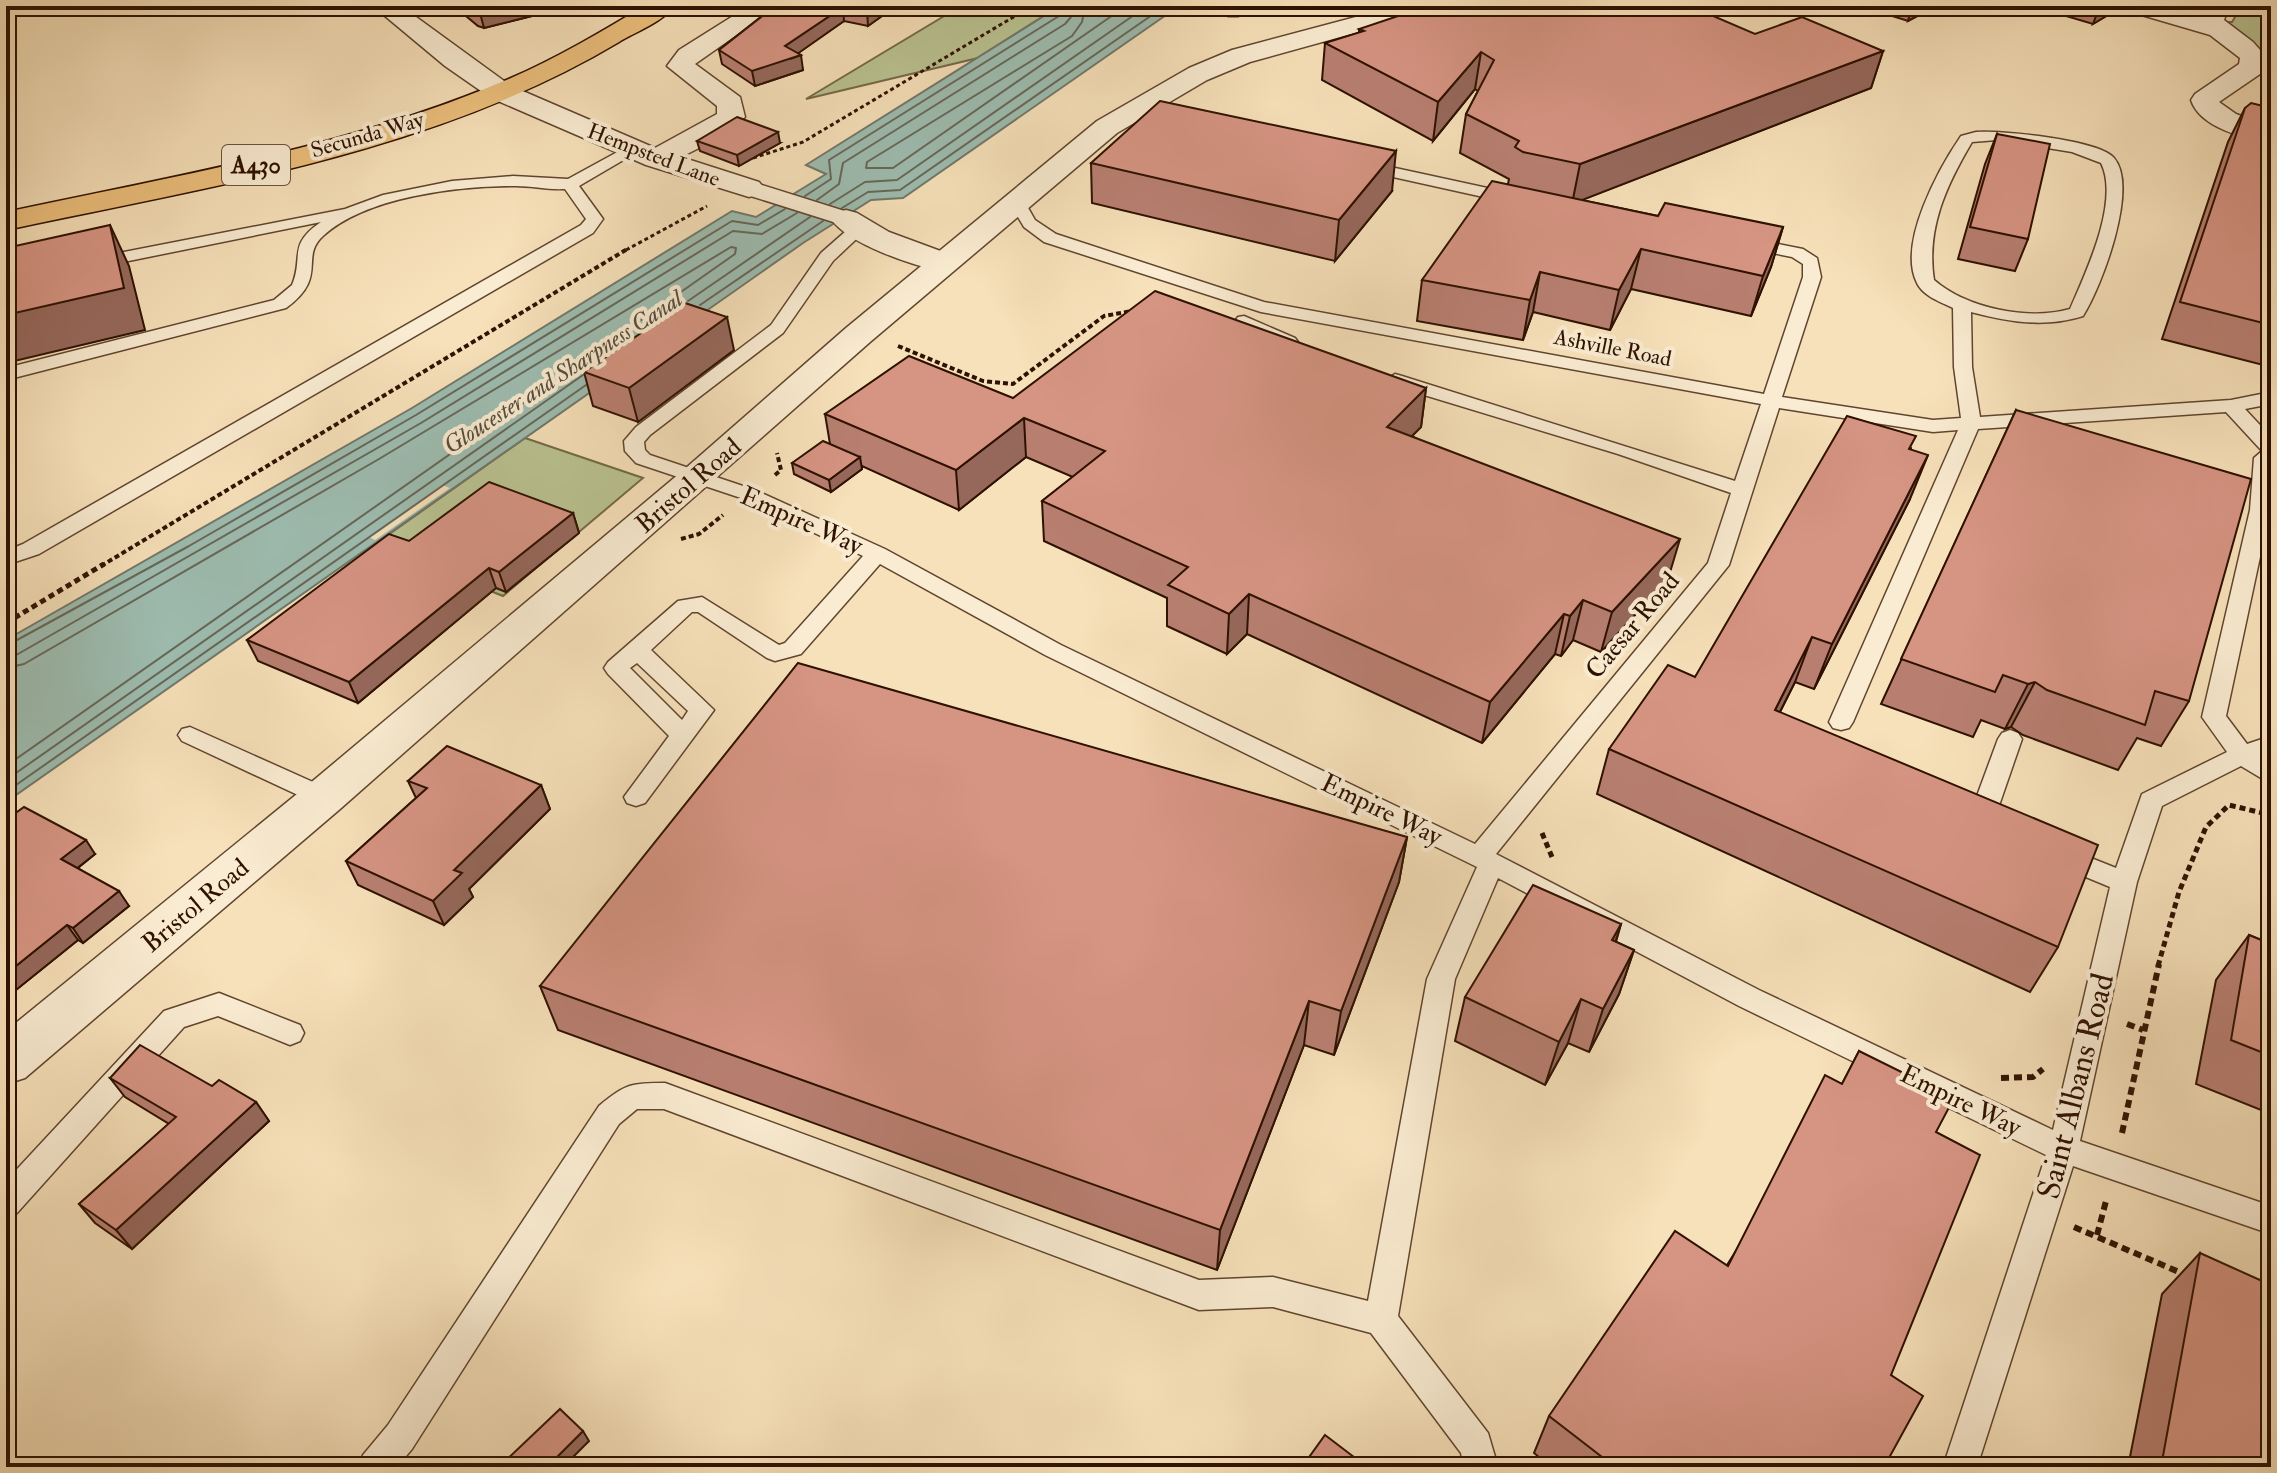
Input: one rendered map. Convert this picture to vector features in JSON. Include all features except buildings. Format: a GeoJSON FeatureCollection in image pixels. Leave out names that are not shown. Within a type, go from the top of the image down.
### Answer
{"type":"FeatureCollection","features":[{"type":"Feature","properties":{"kind":"main road","name":"Secunda Way"},"geometry":{"type":"LineString","coordinates":[[6,221],[241,169],[387,131],[501,92],[570,60],[662,6]]}},
{"type":"Feature","properties":{"kind":"street","name":"Hempsted Lane"},"geometry":{"type":"LineString","coordinates":[[385,6],[501,92],[644,154],[849,222],[943,263]]}},
{"type":"Feature","properties":{"kind":"street"},"geometry":{"type":"LineString","coordinates":[[644,154],[715,129],[731,117],[730,103],[680,66],[688,56],[766,6]]}},
{"type":"Feature","properties":{"kind":"street","name":"Bristol Road"},"geometry":{"type":"LineString","coordinates":[[6,1062],[324,797],[699,476],[858,335],[1107,127],[1198,74],[1241,56],[1425,6]]}},
{"type":"Feature","properties":{"kind":"street"},"geometry":{"type":"LineString","coordinates":[[2137,6],[2217,17],[2262,60],[2205,100],[2208,110],[2226,120],[2271,136]]}},
{"type":"Feature","properties":{"kind":"lane"},"geometry":{"type":"LineString","coordinates":[[1981,134],[2068,146],[2111,162],[2116,184],[2107,232],[2077,312],[2062,318],[1994,312],[1962,305],[1940,295],[1925,282],[1922,251],[1927,222],[1952,162],[1966,139],[1981,134]]}},
{"type":"Feature","properties":{"kind":"lane"},"geometry":{"type":"LineString","coordinates":[[84,266],[355,210],[416,194],[513,181],[569,184],[644,154]]}},
{"type":"Feature","properties":{"kind":"lane"},"geometry":{"type":"LineString","coordinates":[[1363,166],[1529,202]]}},
{"type":"Feature","properties":{"kind":"lane"},"geometry":{"type":"LineString","coordinates":[[6,558],[31,549],[587,229],[595,219],[569,184]]}},
{"type":"Feature","properties":{"kind":"lane","name":"Ashville Road"},"geometry":{"type":"LineString","coordinates":[[1017,202],[1022,217],[1031,228],[1050,238],[1261,307],[1773,401],[1933,426],[2231,406],[2271,398]]}},
{"type":"Feature","properties":{"kind":"lane"},"geometry":{"type":"LineString","coordinates":[[6,374],[280,304],[298,293],[304,281],[304,254],[311,238],[355,210]]}},
{"type":"Feature","properties":{"kind":"lane","name":"Empire Way"},"geometry":{"type":"LineString","coordinates":[[849,222],[777,329],[634,441],[635,451],[643,459],[748,494],[877,554],[1053,650],[1486,860],[1749,998],[2063,1149],[2271,1220]]}},
{"type":"Feature","properties":{"kind":"lane","name":"Caesar Road"},"geometry":{"type":"LineString","coordinates":[[1381,1320],[1441,979],[1494,836],[1718,565],[1773,401],[1812,277],[1811,262],[1797,253],[1728,239]]}},
{"type":"Feature","properties":{"kind":"lane"},"geometry":{"type":"LineString","coordinates":[[1841,722],[1971,422],[1963,367],[1962,305]]}},
{"type":"Feature","properties":{"kind":"lane"},"geometry":{"type":"LineString","coordinates":[[1244,321],[1314,351]]}},
{"type":"Feature","properties":{"kind":"lane"},"geometry":{"type":"LineString","coordinates":[[1380,376],[1625,450],[1743,490]]}},
{"type":"Feature","properties":{"kind":"lane"},"geometry":{"type":"LineString","coordinates":[[2231,406],[2271,452],[2264,458],[2260,510],[2214,717],[2242,755],[2271,775]]}},
{"type":"Feature","properties":{"kind":"lane"},"geometry":{"type":"LineString","coordinates":[[636,797],[683,735],[616,668],[686,606],[694,604],[702,604],[775,653],[785,653],[793,649],[877,554]]}},
{"type":"Feature","properties":{"kind":"lane"},"geometry":{"type":"LineString","coordinates":[[190,735],[324,797]]}},
{"type":"Feature","properties":{"kind":"lane"},"geometry":{"type":"LineString","coordinates":[[1980,823],[2010,739]]}},
{"type":"Feature","properties":{"kind":"lane","name":"Saint Albans Road"},"geometry":{"type":"LineString","coordinates":[[1960,1467],[2063,1149],[2124,882],[2151,800],[2242,755],[2271,745]]}},
{"type":"Feature","properties":{"kind":"lane"},"geometry":{"type":"LineString","coordinates":[[1953,812],[2009,835]]}},
{"type":"Feature","properties":{"kind":"lane"},"geometry":{"type":"LineString","coordinates":[[2038,847],[2124,882]]}},
{"type":"Feature","properties":{"kind":"lane"},"geometry":{"type":"LineString","coordinates":[[6,1203],[174,1019],[219,1004],[290,1033]]}},
{"type":"Feature","properties":{"kind":"lane"},"geometry":{"type":"LineString","coordinates":[[375,1467],[400,1437],[609,1115],[631,1096],[665,1096],[1199,1295],[1273,1292],[1381,1320],[1476,1445],[1481,1467]]}},
{"type":"Feature","properties":{"kind":"path"},"geometry":{"type":"LineString","coordinates":[[6,623],[294,453],[631,247],[722,199],[714,193],[713,186],[738,183],[761,154],[803,142],[1032,6]]}},
{"type":"Feature","properties":{"kind":"path"},"geometry":{"type":"LineString","coordinates":[[858,335],[915,350],[983,382],[1013,384],[1104,316],[1135,311]]}},
{"type":"Feature","properties":{"kind":"path"},"geometry":{"type":"LineString","coordinates":[[2143,1030],[2179,892],[2206,827],[2229,805],[2271,815]]}},
{"type":"Feature","properties":{"kind":"path"},"geometry":{"type":"LineString","coordinates":[[1541,822],[1545,844],[1561,867]]}},
{"type":"Feature","properties":{"kind":"path"},"geometry":{"type":"LineString","coordinates":[[1992,1077],[2033,1077],[2046,1067]]}},
{"type":"Feature","properties":{"kind":"path"},"geometry":{"type":"LineString","coordinates":[[2097,1235],[2190,1277]]}},
{"type":"Feature","properties":{"kind":"green space"},"geometry":{"type":"Polygon","coordinates":[[[961,6],[1059,6],[978,58],[806,99],[961,6]]]}},
{"type":"Feature","properties":{"kind":"green space"},"geometry":{"type":"Polygon","coordinates":[[[2234,6],[2271,6],[2271,59],[2224,22],[2232,22],[2240,9],[2234,6]]]}},
{"type":"Feature","properties":{"kind":"green space"},"geometry":{"type":"Polygon","coordinates":[[[525,438],[643,478],[503,596],[374,545],[525,438]]]}},
{"type":"Feature","properties":{"kind":"water","name":"Gloucester and Sharpness Canal"},"geometry":{"type":"Polygon","coordinates":[[[1060,6],[1179,6],[903,198],[871,200],[803,243],[6,802],[6,640],[412,408],[732,211],[756,217],[826,174],[806,165],[1060,6]]]}},
{"type":"Feature","properties":{"kind":"pier"},"geometry":{"type":"Polygon","coordinates":[[[442,485],[450,488],[375,540],[369,537],[442,485]]]}}]}
